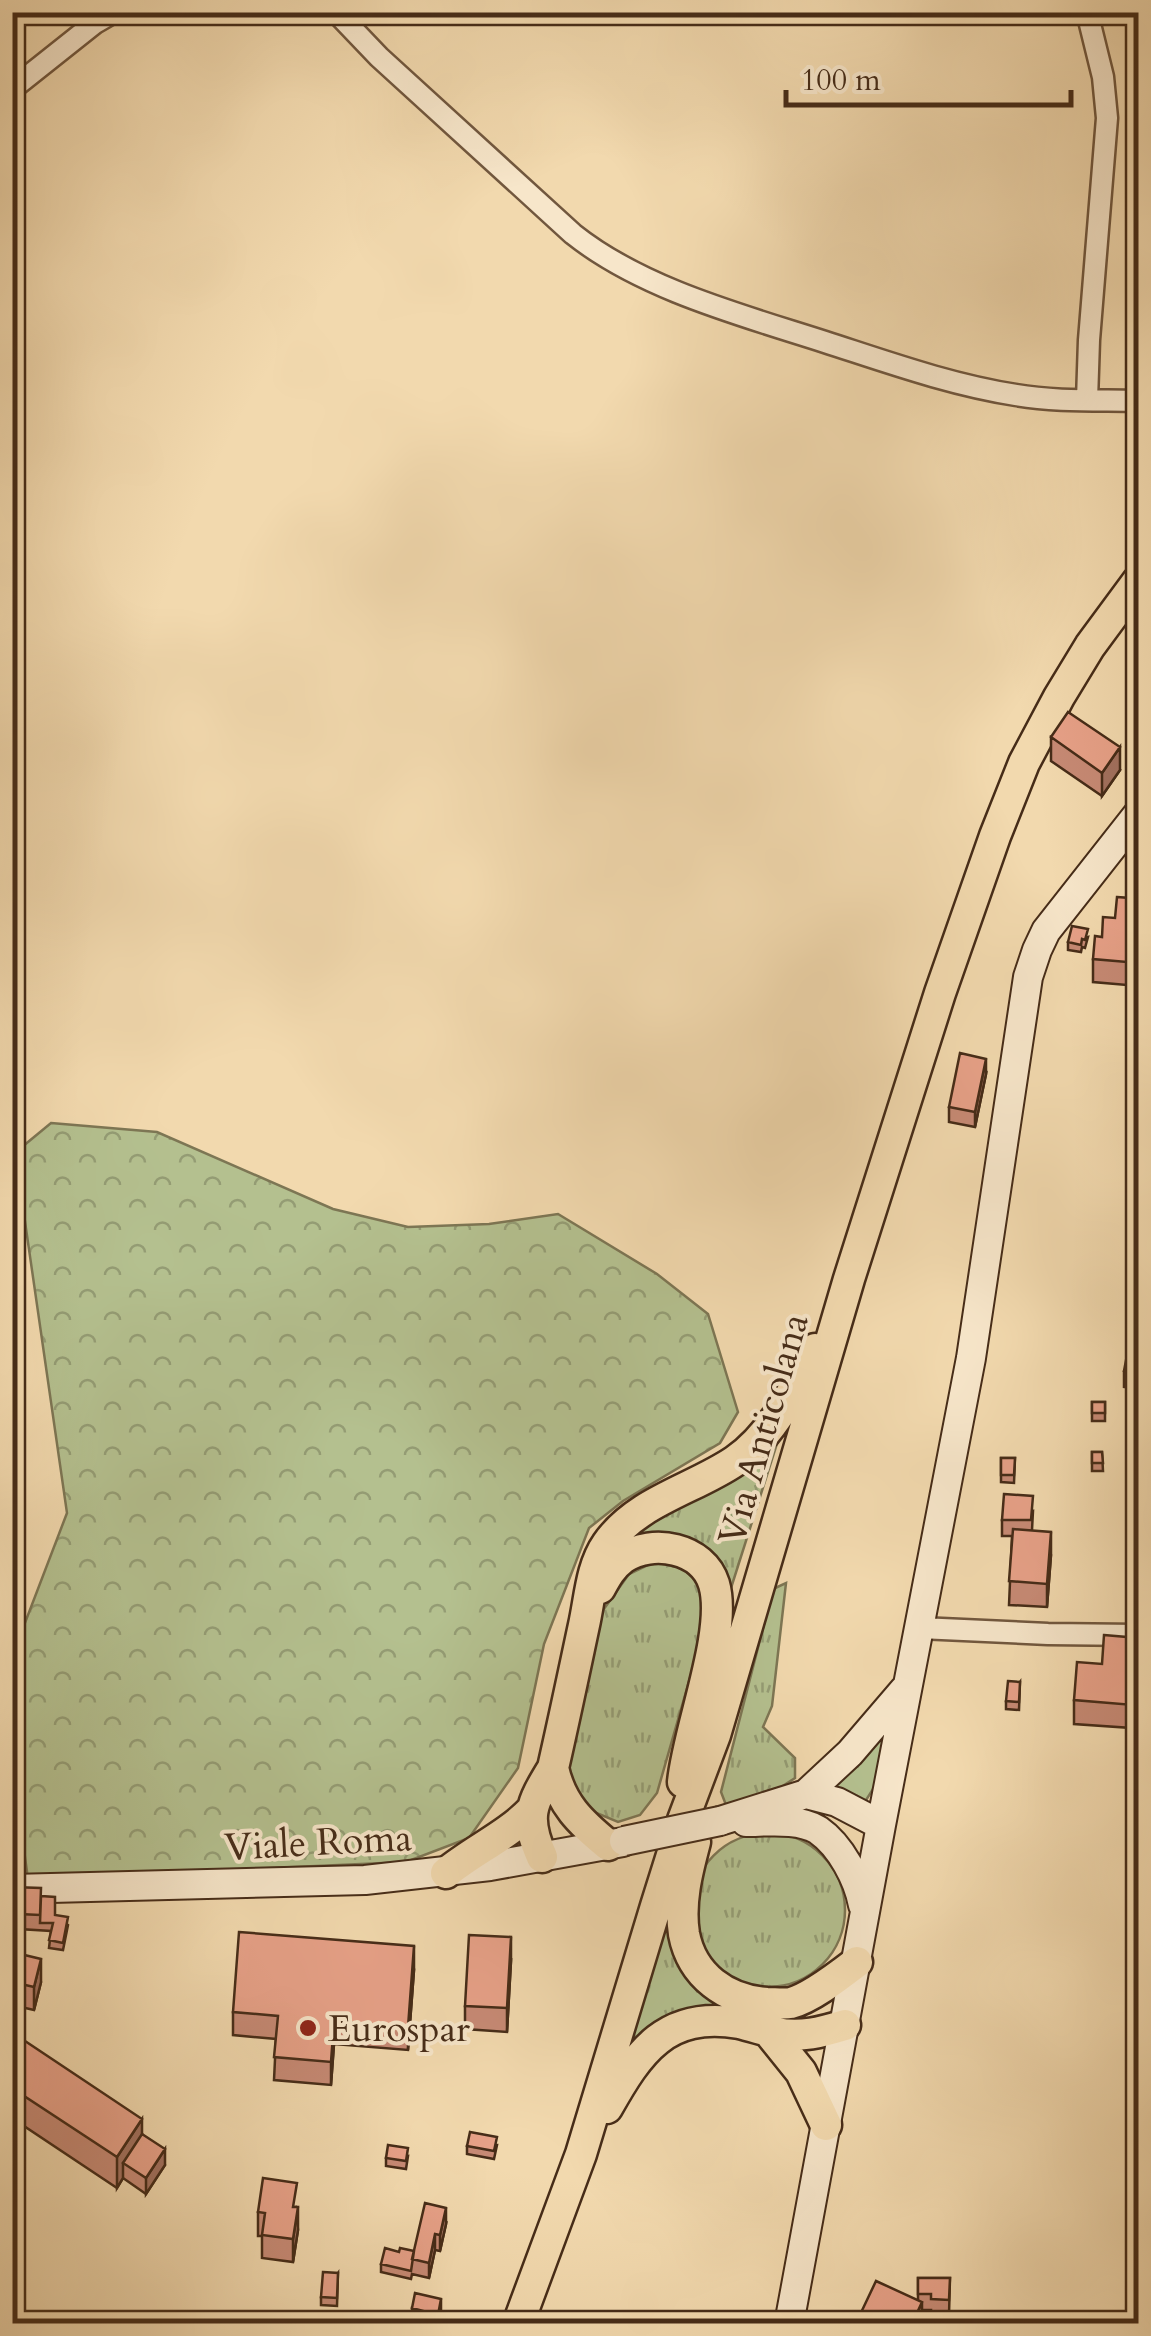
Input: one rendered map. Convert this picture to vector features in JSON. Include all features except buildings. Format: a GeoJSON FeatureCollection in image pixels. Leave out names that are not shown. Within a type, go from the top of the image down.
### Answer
{"type":"FeatureCollection","features":[{"type":"Feature","properties":{"kind":"main road","name":"Via Anticolana"},"geometry":{"type":"LineString","coordinates":[[518,2324],[580,2154],[683,1820],[715,1734],[849,1279],[940,992],[1016,780],[1037,736],[1072,676],[1138,581]]}},
{"type":"Feature","properties":{"kind":"main road"},"geometry":{"type":"LineString","coordinates":[[542,1857],[553,1827],[555,1777],[592,1581],[606,1545],[624,1525],[736,1460],[764,1435],[798,1382],[849,1279]]}},
{"type":"Feature","properties":{"kind":"main road"},"geometry":{"type":"LineString","coordinates":[[586,1613],[615,1565],[639,1550],[663,1548],[683,1552],[700,1562],[713,1581],[716,1620],[685,1764],[683,1820]]}},
{"type":"Feature","properties":{"kind":"main road"},"geometry":{"type":"LineString","coordinates":[[715,1734],[712,1776],[684,1887],[683,1922],[693,1960],[725,1992],[761,2002],[792,2003],[845,2025]]}},
{"type":"Feature","properties":{"kind":"main road"},"geometry":{"type":"LineString","coordinates":[[446,1873],[532,1810],[555,1777]]}},
{"type":"Feature","properties":{"kind":"main road"},"geometry":{"type":"LineString","coordinates":[[555,1777],[567,1806],[578,1820],[616,1843]]}},
{"type":"Feature","properties":{"kind":"main road"},"geometry":{"type":"LineString","coordinates":[[532,1810],[532,1831],[542,1857]]}},
{"type":"Feature","properties":{"kind":"main road"},"geometry":{"type":"LineString","coordinates":[[792,2003],[857,1962]]}},
{"type":"Feature","properties":{"kind":"main road"},"geometry":{"type":"LineString","coordinates":[[580,2154],[634,2062],[659,2037],[700,2021],[804,2035],[845,2025]]}},
{"type":"Feature","properties":{"kind":"main road"},"geometry":{"type":"LineString","coordinates":[[768,2031],[801,2072],[826,2125]]}},
{"type":"Feature","properties":{"kind":"street"},"geometry":{"type":"LineString","coordinates":[[12,89],[114,12]]}},
{"type":"Feature","properties":{"kind":"street"},"geometry":{"type":"LineString","coordinates":[[336,12],[379,57],[573,234],[624,268],[662,286],[769,324],[951,381],[1022,396],[1138,401]]}},
{"type":"Feature","properties":{"kind":"street"},"geometry":{"type":"LineString","coordinates":[[1087,12],[1103,77],[1107,118],[1087,400]]}},
{"type":"Feature","properties":{"kind":"street"},"geometry":{"type":"LineString","coordinates":[[788,2324],[980,1305],[1028,978],[1046,931],[1138,814]]}},
{"type":"Feature","properties":{"kind":"street"},"geometry":{"type":"LineString","coordinates":[[920,1628],[1138,1635]]}},
{"type":"Feature","properties":{"kind":"street"},"geometry":{"type":"LineString","coordinates":[[720,1821],[806,1794],[850,1753],[908,1685]]}},
{"type":"Feature","properties":{"kind":"street"},"geometry":{"type":"LineString","coordinates":[[806,1794],[838,1802],[881,1824]]}},
{"type":"Feature","properties":{"kind":"street"},"geometry":{"type":"LineString","coordinates":[[720,1821],[785,1823],[818,1830],[881,1824]]}},
{"type":"Feature","properties":{"kind":"street","name":"Viale Roma"},"geometry":{"type":"LineString","coordinates":[[12,1889],[365,1880],[446,1873],[720,1821]]}},
{"type":"Feature","properties":{"kind":"street"},"geometry":{"type":"LineString","coordinates":[[818,1830],[850,1867],[865,1916]]}},
{"type":"Feature","properties":{"kind":"green space"},"geometry":{"type":"Polygon","coordinates":[[[51,1123],[157,1132],[333,1209],[408,1227],[489,1224],[558,1214],[657,1274],[708,1314],[738,1412],[720,1443],[623,1501],[589,1528],[544,1644],[518,1768],[469,1838],[406,1862],[28,1879],[13,1771],[13,1684],[23,1628],[67,1513],[18,1173],[22,1147],[51,1123]]]}},
{"type":"Feature","properties":{"kind":"green space"},"geometry":{"type":"Polygon","coordinates":[[[780,1434],[724,1610],[721,1577],[627,1543],[637,1533],[780,1434]]]}},
{"type":"Feature","properties":{"kind":"green space"},"geometry":{"type":"Polygon","coordinates":[[[654,1562],[682,1568],[703,1587],[708,1615],[657,1793],[640,1815],[618,1822],[582,1807],[564,1785],[601,1613],[629,1574],[654,1562]]]}},
{"type":"Feature","properties":{"kind":"green space"},"geometry":{"type":"Polygon","coordinates":[[[786,1583],[772,1706],[763,1727],[795,1758],[795,1778],[769,1795],[726,1805],[721,1792],[773,1589],[786,1583]]]}},
{"type":"Feature","properties":{"kind":"green space"},"geometry":{"type":"Polygon","coordinates":[[[889,1723],[875,1786],[861,1808],[825,1787],[889,1723]]]}},
{"type":"Feature","properties":{"kind":"green space"},"geometry":{"type":"Polygon","coordinates":[[[768,1833],[798,1838],[823,1855],[840,1880],[845,1910],[840,1940],[823,1965],[798,1982],[768,1987],[738,1982],[713,1965],[696,1940],[691,1910],[696,1880],[713,1855],[738,1838],[768,1833]]]}},
{"type":"Feature","properties":{"kind":"green space"},"geometry":{"type":"Polygon","coordinates":[[[669,1909],[679,1957],[798,2013],[815,2025],[736,2016],[624,2061],[669,1909]]]}},
{"type":"Feature","properties":{"kind":"place","name":"Eurospar"},"geometry":{"type":"Point","coordinates":[308,2028]}}]}
